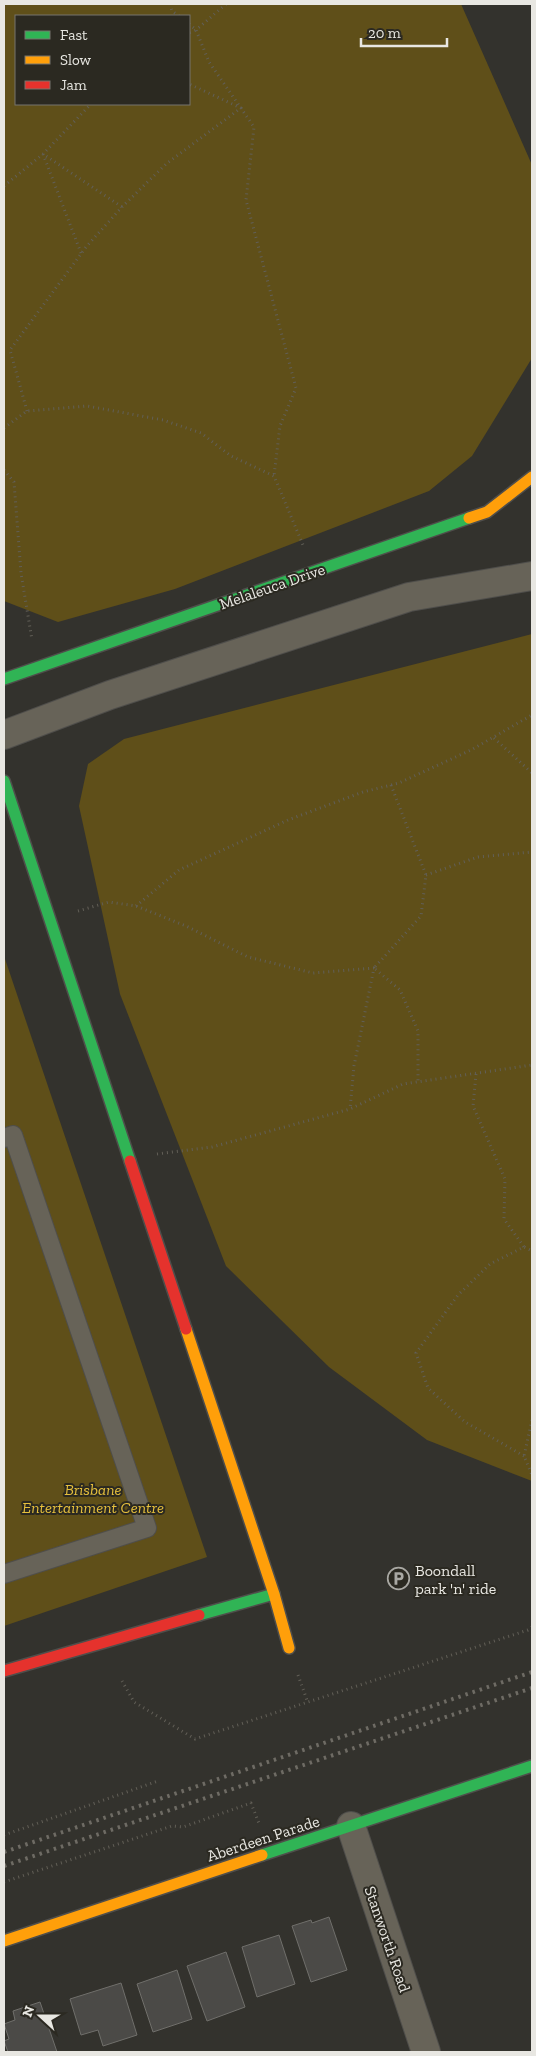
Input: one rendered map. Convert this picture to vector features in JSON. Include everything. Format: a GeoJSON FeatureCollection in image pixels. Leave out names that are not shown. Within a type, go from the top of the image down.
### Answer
{"type":"FeatureCollection","features":[{"type":"Feature","properties":{"kind":"street","name":"Melaleuca Drive"},"geometry":{"type":"LineString","coordinates":[[4,679],[487,512],[532,477]]}},
{"type":"Feature","properties":{"kind":"street"},"geometry":{"type":"LineString","coordinates":[[4,735],[110,694],[409,597],[532,576]]}},
{"type":"Feature","properties":{"kind":"street"},"geometry":{"type":"LineString","coordinates":[[4,781],[274,1594],[289,1648]]}},
{"type":"Feature","properties":{"kind":"street"},"geometry":{"type":"LineString","coordinates":[[4,1671],[274,1594]]}},
{"type":"Feature","properties":{"kind":"street","name":"Aberdeen Parade"},"geometry":{"type":"LineString","coordinates":[[4,1941],[532,1766]]}},
{"type":"Feature","properties":{"kind":"street","name":"Stanworth Road"},"geometry":{"type":"LineString","coordinates":[[351,1826],[426,2052]]}},
{"type":"Feature","properties":{"kind":"lane"},"geometry":{"type":"LineString","coordinates":[[4,1138],[13,1135],[147,1528],[4,1574]]}},
{"type":"Feature","properties":{"kind":"path"},"geometry":{"type":"LineString","coordinates":[[170,4],[172,11],[178,15]]}},
{"type":"Feature","properties":{"kind":"path"},"geometry":{"type":"LineString","coordinates":[[190,33],[196,30],[226,4]]}},
{"type":"Feature","properties":{"kind":"path"},"geometry":{"type":"LineString","coordinates":[[190,25],[196,30],[209,62],[254,127],[246,200],[296,388],[280,426],[274,476],[315,571]]}},
{"type":"Feature","properties":{"kind":"path"},"geometry":{"type":"LineString","coordinates":[[190,84],[241,108]]}},
{"type":"Feature","properties":{"kind":"path"},"geometry":{"type":"LineString","coordinates":[[4,186],[42,154],[90,105]]}},
{"type":"Feature","properties":{"kind":"path"},"geometry":{"type":"LineString","coordinates":[[27,411],[10,350],[81,253],[122,207],[166,164],[241,108]]}},
{"type":"Feature","properties":{"kind":"path"},"geometry":{"type":"LineString","coordinates":[[42,154],[122,207]]}},
{"type":"Feature","properties":{"kind":"path"},"geometry":{"type":"LineString","coordinates":[[42,154],[81,253]]}},
{"type":"Feature","properties":{"kind":"path"},"geometry":{"type":"LineString","coordinates":[[4,428],[27,411],[88,406],[163,420],[201,433],[231,456],[274,476]]}},
{"type":"Feature","properties":{"kind":"path"},"geometry":{"type":"LineString","coordinates":[[4,470],[14,482],[20,573],[36,667]]}},
{"type":"Feature","properties":{"kind":"path"},"geometry":{"type":"LineString","coordinates":[[136,906],[179,870],[288,820],[363,792],[391,786],[471,750],[532,715]]}},
{"type":"Feature","properties":{"kind":"path"},"geometry":{"type":"LineString","coordinates":[[494,738],[532,773]]}},
{"type":"Feature","properties":{"kind":"path"},"geometry":{"type":"LineString","coordinates":[[350,1109],[354,1066],[374,968],[420,916],[426,875],[391,786]]}},
{"type":"Feature","properties":{"kind":"path"},"geometry":{"type":"LineString","coordinates":[[426,875],[478,857],[532,852]]}},
{"type":"Feature","properties":{"kind":"path"},"geometry":{"type":"LineString","coordinates":[[50,919],[109,902],[136,906],[186,926],[248,957],[314,973],[374,968],[400,990],[418,1031],[418,1082]]}},
{"type":"Feature","properties":{"kind":"path"},"geometry":{"type":"LineString","coordinates":[[129,1158],[212,1146],[350,1109],[403,1084],[532,1065]]}},
{"type":"Feature","properties":{"kind":"path"},"geometry":{"type":"LineString","coordinates":[[476,1074],[473,1106],[504,1179],[504,1219],[524,1247],[532,1251]]}},
{"type":"Feature","properties":{"kind":"path"},"geometry":{"type":"LineString","coordinates":[[524,1247],[490,1264],[458,1295],[416,1353],[428,1388],[465,1422],[524,1456]]}},
{"type":"Feature","properties":{"kind":"path"},"geometry":{"type":"LineString","coordinates":[[532,1420],[524,1456],[532,1475]]}},
{"type":"Feature","properties":{"kind":"path"},"geometry":{"type":"LineString","coordinates":[[122,1681],[134,1702],[195,1739],[528,1630],[532,1627]]}},
{"type":"Feature","properties":{"kind":"path"},"geometry":{"type":"LineString","coordinates":[[4,1835],[158,1781]]}},
{"type":"Feature","properties":{"kind":"path"},"geometry":{"type":"LineString","coordinates":[[4,1882],[172,1826],[183,1827],[251,1803],[271,1852]]}},
{"type":"Feature","properties":{"kind":"green space"},"geometry":{"type":"Polygon","coordinates":[[[4,4],[461,4],[532,165],[532,358],[472,456],[429,491],[175,589],[58,622],[4,601],[4,4]]]}},
{"type":"Feature","properties":{"kind":"green space"},"geometry":{"type":"Polygon","coordinates":[[[532,634],[532,1481],[427,1440],[329,1367],[226,1266],[120,994],[79,806],[88,764],[124,739],[532,634]]]}},
{"type":"Feature","properties":{"kind":"green space","name":"Brisbane Entertainment Centre"},"geometry":{"type":"Polygon","coordinates":[[[4,956],[207,1557],[4,1626],[4,956]]]}},
{"type":"Feature","properties":{"kind":"building"},"geometry":{"type":"Polygon","coordinates":[[[329,1917],[347,1970],[311,1982],[292,1926],[311,1920],[312,1923],[329,1917]]]}},
{"type":"Feature","properties":{"kind":"building"},"geometry":{"type":"Polygon","coordinates":[[[279,1935],[295,1984],[257,1997],[242,1947],[279,1935]]]}},
{"type":"Feature","properties":{"kind":"building"},"geometry":{"type":"Polygon","coordinates":[[[226,1952],[245,2007],[207,2021],[187,1966],[226,1952]]]}},
{"type":"Feature","properties":{"kind":"building"},"geometry":{"type":"Polygon","coordinates":[[[177,1970],[192,2019],[153,2032],[137,1984],[177,1970]]]}},
{"type":"Feature","properties":{"kind":"building"},"geometry":{"type":"Polygon","coordinates":[[[121,1983],[137,2035],[103,2046],[98,2030],[81,2035],[70,1999],[121,1983]]]}},
{"type":"Feature","properties":{"kind":"building"},"geometry":{"type":"Polygon","coordinates":[[[40,2002],[57,2052],[8,2052],[4,2041],[9,2039],[4,2024],[15,2020],[13,2011],[40,2002]]]}},
{"type":"Feature","properties":{"kind":"railway"},"geometry":{"type":"LineString","coordinates":[[4,1852],[532,1672]]}},
{"type":"Feature","properties":{"kind":"railway"},"geometry":{"type":"LineString","coordinates":[[4,1866],[532,1688]]}},
{"type":"Feature","properties":{"kind":"traffic: fast"},"geometry":{"type":"LineString","coordinates":[[4,679],[469,518]]}},
{"type":"Feature","properties":{"kind":"traffic: fast"},"geometry":{"type":"LineString","coordinates":[[4,781],[130,1161]]}},
{"type":"Feature","properties":{"kind":"traffic: fast"},"geometry":{"type":"LineString","coordinates":[[199,1615],[274,1594]]}},
{"type":"Feature","properties":{"kind":"traffic: fast"},"geometry":{"type":"LineString","coordinates":[[262,1855],[532,1766]]}},
{"type":"Feature","properties":{"kind":"traffic: slow"},"geometry":{"type":"LineString","coordinates":[[469,518],[487,512],[532,477]]}},
{"type":"Feature","properties":{"kind":"traffic: slow"},"geometry":{"type":"LineString","coordinates":[[186,1329],[274,1594],[289,1648]]}},
{"type":"Feature","properties":{"kind":"traffic: slow"},"geometry":{"type":"LineString","coordinates":[[4,1941],[262,1855]]}},
{"type":"Feature","properties":{"kind":"traffic: jam"},"geometry":{"type":"LineString","coordinates":[[130,1161],[186,1329]]}},
{"type":"Feature","properties":{"kind":"traffic: jam"},"geometry":{"type":"LineString","coordinates":[[4,1671],[199,1615]]}},
{"type":"Feature","properties":{"kind":"place","name":"Boondall park 'n' ride"},"geometry":{"type":"Point","coordinates":[399,1579]}}]}
